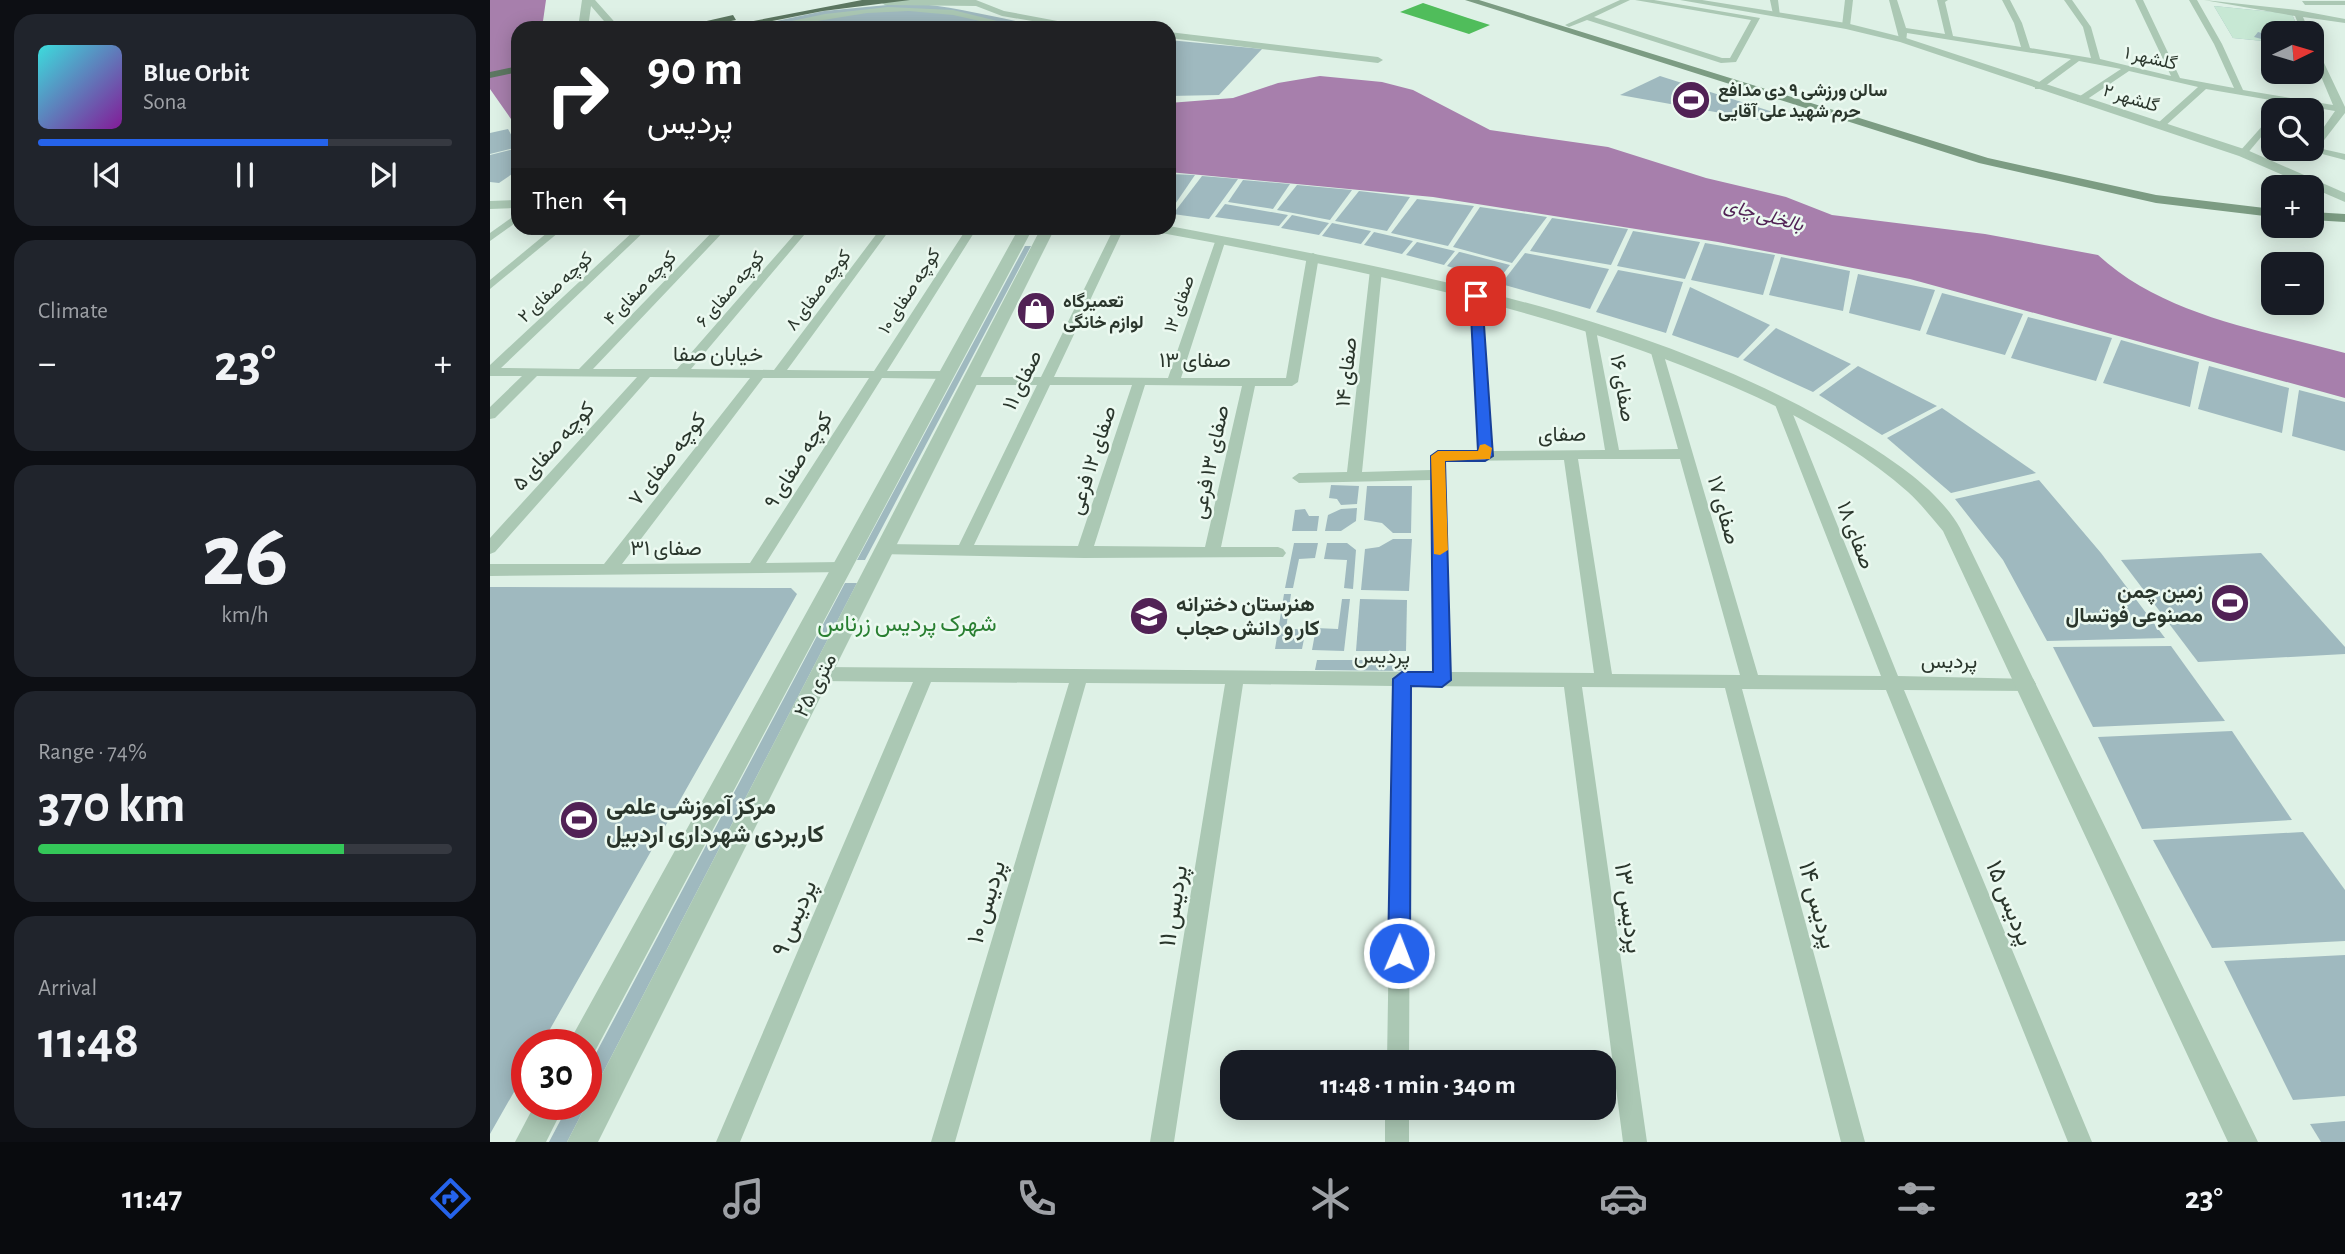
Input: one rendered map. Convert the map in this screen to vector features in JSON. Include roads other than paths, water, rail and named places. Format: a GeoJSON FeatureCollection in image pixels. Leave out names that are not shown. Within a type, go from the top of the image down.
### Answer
{"type":"FeatureCollection","features":[{"type":"Feature","properties":{"kind":"main road"},"geometry":{"type":"LineString","coordinates":[[716,21],[820,0]]}},
{"type":"Feature","properties":{"kind":"main road"},"geometry":{"type":"LineString","coordinates":[[757,21],[823,8],[905,0]]}},
{"type":"Feature","properties":{"kind":"main road"},"geometry":{"type":"LineString","coordinates":[[1471,0],[1989,155],[2120,185],[2261,203]]}},
{"type":"Feature","properties":{"kind":"main road"},"geometry":{"type":"LineString","coordinates":[[1488,0],[1983,162],[2131,195],[2194,206],[2261,212]]}},
{"type":"Feature","properties":{"kind":"main road"},"geometry":{"type":"LineString","coordinates":[[490,65],[511,61]]}},
{"type":"Feature","properties":{"kind":"main road"},"geometry":{"type":"LineString","coordinates":[[490,75],[511,70]]}},
{"type":"Feature","properties":{"kind":"main road"},"geometry":{"type":"LineString","coordinates":[[2324,207],[2345,208]]}},
{"type":"Feature","properties":{"kind":"main road"},"geometry":{"type":"LineString","coordinates":[[2324,217],[2345,218]]}},
{"type":"Feature","properties":{"kind":"street"},"geometry":{"type":"LineString","coordinates":[[584,21],[589,0]]}},
{"type":"Feature","properties":{"kind":"street"},"geometry":{"type":"LineString","coordinates":[[589,0],[608,21]]}},
{"type":"Feature","properties":{"kind":"street"},"geometry":{"type":"LineString","coordinates":[[1565,27],[1626,0]]}},
{"type":"Feature","properties":{"kind":"street"},"geometry":{"type":"LineString","coordinates":[[1589,18],[1721,61],[1733,60],[1756,18],[1639,0]]}},
{"type":"Feature","properties":{"kind":"street","name":"گلشهر ۲"},"geometry":{"type":"LineString","coordinates":[[1685,0],[1903,35],[2038,87],[2244,153],[2345,198]]}},
{"type":"Feature","properties":{"kind":"street"},"geometry":{"type":"LineString","coordinates":[[1774,0],[1777,15]]}},
{"type":"Feature","properties":{"kind":"street"},"geometry":{"type":"LineString","coordinates":[[1846,26],[1849,0]]}},
{"type":"Feature","properties":{"kind":"street"},"geometry":{"type":"LineString","coordinates":[[1893,0],[1903,35]]}},
{"type":"Feature","properties":{"kind":"street"},"geometry":{"type":"LineString","coordinates":[[1942,0],[1950,38]]}},
{"type":"Feature","properties":{"kind":"street"},"geometry":{"type":"LineString","coordinates":[[2006,0],[2018,23],[2026,49]]}},
{"type":"Feature","properties":{"kind":"street"},"geometry":{"type":"LineString","coordinates":[[2068,0],[2087,27],[2096,61]]}},
{"type":"Feature","properties":{"kind":"street"},"geometry":{"type":"LineString","coordinates":[[2139,0],[2177,80]]}},
{"type":"Feature","properties":{"kind":"street"},"geometry":{"type":"LineString","coordinates":[[2193,0],[2218,44],[2240,93]]}},
{"type":"Feature","properties":{"kind":"street"},"geometry":{"type":"LineString","coordinates":[[2208,0],[2297,12],[2345,22]]}},
{"type":"Feature","properties":{"kind":"street"},"geometry":{"type":"LineString","coordinates":[[876,1],[972,1],[1043,21]]}},
{"type":"Feature","properties":{"kind":"street"},"geometry":{"type":"LineString","coordinates":[[2303,1],[2324,17]]}},
{"type":"Feature","properties":{"kind":"street"},"geometry":{"type":"LineString","coordinates":[[2303,1],[2345,3]]}},
{"type":"Feature","properties":{"kind":"street"},"geometry":{"type":"LineString","coordinates":[[798,21],[839,13],[902,9],[950,12],[990,21]]}},
{"type":"Feature","properties":{"kind":"street"},"geometry":{"type":"LineString","coordinates":[[2297,12],[2301,21]]}},
{"type":"Feature","properties":{"kind":"street","name":"گلشهر ۱"},"geometry":{"type":"LineString","coordinates":[[1903,35],[1950,38],[2096,61],[2261,100]]}},
{"type":"Feature","properties":{"kind":"street"},"geometry":{"type":"LineString","coordinates":[[1176,36],[1378,60]]}},
{"type":"Feature","properties":{"kind":"street"},"geometry":{"type":"LineString","coordinates":[[2038,87],[2078,58]]}},
{"type":"Feature","properties":{"kind":"street"},"geometry":{"type":"LineString","coordinates":[[2080,100],[2128,68]]}},
{"type":"Feature","properties":{"kind":"street"},"geometry":{"type":"LineString","coordinates":[[2324,71],[2343,110],[2312,150],[2345,158]]}},
{"type":"Feature","properties":{"kind":"street"},"geometry":{"type":"LineString","coordinates":[[2161,125],[2204,86]]}},
{"type":"Feature","properties":{"kind":"street","name":"گلشهر ۱"},"geometry":{"type":"LineString","coordinates":[[2324,109],[2343,110]]}},
{"type":"Feature","properties":{"kind":"street"},"geometry":{"type":"LineString","coordinates":[[2244,153],[2261,132]]}},
{"type":"Feature","properties":{"kind":"street"},"geometry":{"type":"LineString","coordinates":[[490,196],[511,195]]}},
{"type":"Feature","properties":{"kind":"street"},"geometry":{"type":"LineString","coordinates":[[490,205],[511,204]]}},
{"type":"Feature","properties":{"kind":"street"},"geometry":{"type":"LineString","coordinates":[[490,238],[511,222]]}},
{"type":"Feature","properties":{"kind":"street","name":"پردیس"},"geometry":{"type":"LineString","coordinates":[[1176,231],[1376,270],[1591,328],[1656,349],[1782,402],[1865,452],[1913,486],[1951,528],[2244,1142]]}},
{"type":"Feature","properties":{"kind":"street"},"geometry":{"type":"LineString","coordinates":[[490,286],[551,235]]}},
{"type":"Feature","properties":{"kind":"street","name":"کوچه صفای ۲"},"geometry":{"type":"LineString","coordinates":[[490,372],[636,235]]}},
{"type":"Feature","properties":{"kind":"street","name":"کوچه صفای ۴"},"geometry":{"type":"LineString","coordinates":[[583,372],[715,235]]}},
{"type":"Feature","properties":{"kind":"street","name":"کوچه صفای ۶"},"geometry":{"type":"LineString","coordinates":[[681,373],[799,235]]}},
{"type":"Feature","properties":{"kind":"street","name":"کوچه صفای ۸"},"geometry":{"type":"LineString","coordinates":[[778,374],[881,235]]}},
{"type":"Feature","properties":{"kind":"street","name":"کوچه صفای ۱۰"},"geometry":{"type":"LineString","coordinates":[[877,374],[967,235]]}},
{"type":"Feature","properties":{"kind":"street","name":"۲۵ متری"},"geometry":{"type":"LineString","coordinates":[[592,1029],[1022,235]]}},
{"type":"Feature","properties":{"kind":"street","name":"۲۵ متری"},"geometry":{"type":"LineString","coordinates":[[582,1142],[1044,235]]}},
{"type":"Feature","properties":{"kind":"street","name":"صفای ۱۱"},"geometry":{"type":"LineString","coordinates":[[964,551],[1116,235]]}},
{"type":"Feature","properties":{"kind":"street","name":"صفای ۱۲"},"geometry":{"type":"LineString","coordinates":[[1173,381],[1221,239]]}},
{"type":"Feature","properties":{"kind":"street","name":"صفای ۱۳"},"geometry":{"type":"LineString","coordinates":[[970,381],[1292,382],[1313,256]]}},
{"type":"Feature","properties":{"kind":"street","name":"صفای ۱۴"},"geometry":{"type":"LineString","coordinates":[[1354,477],[1376,270]]}},
{"type":"Feature","properties":{"kind":"street"},"geometry":{"type":"LineString","coordinates":[[1476,296],[1485,456]]}},
{"type":"Feature","properties":{"kind":"street","name":"صفای ۱۶"},"geometry":{"type":"LineString","coordinates":[[1591,328],[1613,455]]}},
{"type":"Feature","properties":{"kind":"street","name":"صفای ۱۷"},"geometry":{"type":"LineString","coordinates":[[1656,349],[1686,454],[1741,682]]}},
{"type":"Feature","properties":{"kind":"street","name":"خیابان صفا"},"geometry":{"type":"LineString","coordinates":[[490,372],[946,375]]}},
{"type":"Feature","properties":{"kind":"street"},"geometry":{"type":"LineString","coordinates":[[490,415],[534,372]]}},
{"type":"Feature","properties":{"kind":"street","name":"کوچه صفای ۵"},"geometry":{"type":"LineString","coordinates":[[490,548],[647,373]]}},
{"type":"Feature","properties":{"kind":"street","name":"کوچه صفای ۷"},"geometry":{"type":"LineString","coordinates":[[608,570],[759,373]]}},
{"type":"Feature","properties":{"kind":"street","name":"کوچه صفای ۹"},"geometry":{"type":"LineString","coordinates":[[754,569],[877,374]]}},
{"type":"Feature","properties":{"kind":"street","name":"صفای ۱۲ فرعی"},"geometry":{"type":"LineString","coordinates":[[1084,551],[1140,381]]}},
{"type":"Feature","properties":{"kind":"street","name":"صفای ۱۳ فرعی"},"geometry":{"type":"LineString","coordinates":[[1212,552],[1249,382]]}},
{"type":"Feature","properties":{"kind":"street","name":"صفای ۱۸"},"geometry":{"type":"LineString","coordinates":[[1782,402],[1892,683]]}},
{"type":"Feature","properties":{"kind":"street","name":"صفای"},"geometry":{"type":"LineString","coordinates":[[1438,475],[1438,456],[1686,454]]}},
{"type":"Feature","properties":{"kind":"street"},"geometry":{"type":"LineString","coordinates":[[1570,455],[1604,681]]}},
{"type":"Feature","properties":{"kind":"street"},"geometry":{"type":"LineString","coordinates":[[1299,478],[1438,475],[1442,680]]}},
{"type":"Feature","properties":{"kind":"street"},"geometry":{"type":"LineString","coordinates":[[841,568],[879,559],[964,551],[1278,553]]}},
{"type":"Feature","properties":{"kind":"street","name":"صفای ۳۱"},"geometry":{"type":"LineString","coordinates":[[490,570],[841,568]]}},
{"type":"Feature","properties":{"kind":"street","name":"پردیس"},"geometry":{"type":"LineString","coordinates":[[821,674],[2026,684]]}},
{"type":"Feature","properties":{"kind":"street","name":"پردیس ۹"},"geometry":{"type":"LineString","coordinates":[[728,1142],[925,675]]}},
{"type":"Feature","properties":{"kind":"street","name":"پردیس ۱۰"},"geometry":{"type":"LineString","coordinates":[[943,1142],[1079,677]]}},
{"type":"Feature","properties":{"kind":"street","name":"پردیس ۱۱"},"geometry":{"type":"LineString","coordinates":[[1162,1142],[1235,678]]}},
{"type":"Feature","properties":{"kind":"street"},"geometry":{"type":"LineString","coordinates":[[1398,1050],[1402,679]]}},
{"type":"Feature","properties":{"kind":"street","name":"پردیس ۱۳"},"geometry":{"type":"LineString","coordinates":[[1572,681],[1635,1142]]}},
{"type":"Feature","properties":{"kind":"street","name":"پردیس ۱۴"},"geometry":{"type":"LineString","coordinates":[[1741,682],[1853,1142]]}},
{"type":"Feature","properties":{"kind":"street","name":"پردیس ۱۵"},"geometry":{"type":"LineString","coordinates":[[1892,683],[2080,1142]]}},
{"type":"Feature","properties":{"kind":"street"},"geometry":{"type":"LineString","coordinates":[[530,1142],[542,1120]]}},
{"type":"Feature","properties":{"kind":"street"},"geometry":{"type":"LineString","coordinates":[[1397,1120],[1397,1142]]}},
{"type":"Feature","properties":{"kind":"water"},"geometry":{"type":"Polygon","coordinates":[[[490,0],[546,0],[543,21],[511,21],[511,119],[490,89],[490,0]]]}},
{"type":"Feature","properties":{"kind":"water","name":"بالخلی چای"},"geometry":{"type":"Polygon","coordinates":[[[1320,76],[1382,82],[1413,90],[1490,130],[1608,147],[1706,178],[1786,197],[1832,215],[1985,234],[2098,255],[2124,276],[2183,307],[2247,328],[2345,353],[2345,398],[1910,279],[1718,242],[1433,197],[1176,173],[1176,102],[1233,98],[1278,83],[1320,76]]]}},
{"type":"Feature","properties":{"kind":"place","name":"سالن ورزشی ۹ دی مدافع حرم شهید علی آقایی"},"geometry":{"type":"Point","coordinates":[1691,100]}},
{"type":"Feature","properties":{"kind":"place","name":"تعمیرگاه لوازم خانگی"},"geometry":{"type":"Point","coordinates":[1036,311]}},
{"type":"Feature","properties":{"kind":"place","name":"زمین چمن مصنوعی فوتسال"},"geometry":{"type":"Point","coordinates":[2230,603]}},
{"type":"Feature","properties":{"kind":"place","name":"هنرستان دخترانه کار و دانش حجاب"},"geometry":{"type":"Point","coordinates":[1149,616]}},
{"type":"Feature","properties":{"kind":"place","name":"مرکز آموزشی علمی کاربردی شهرداری اردبیل"},"geometry":{"type":"Point","coordinates":[579,820]}},
{"type":"Feature","properties":{"kind":"district","name":"شهرک پردیس زرناس"},"geometry":{"type":"Point","coordinates":[907,623]}}]}
